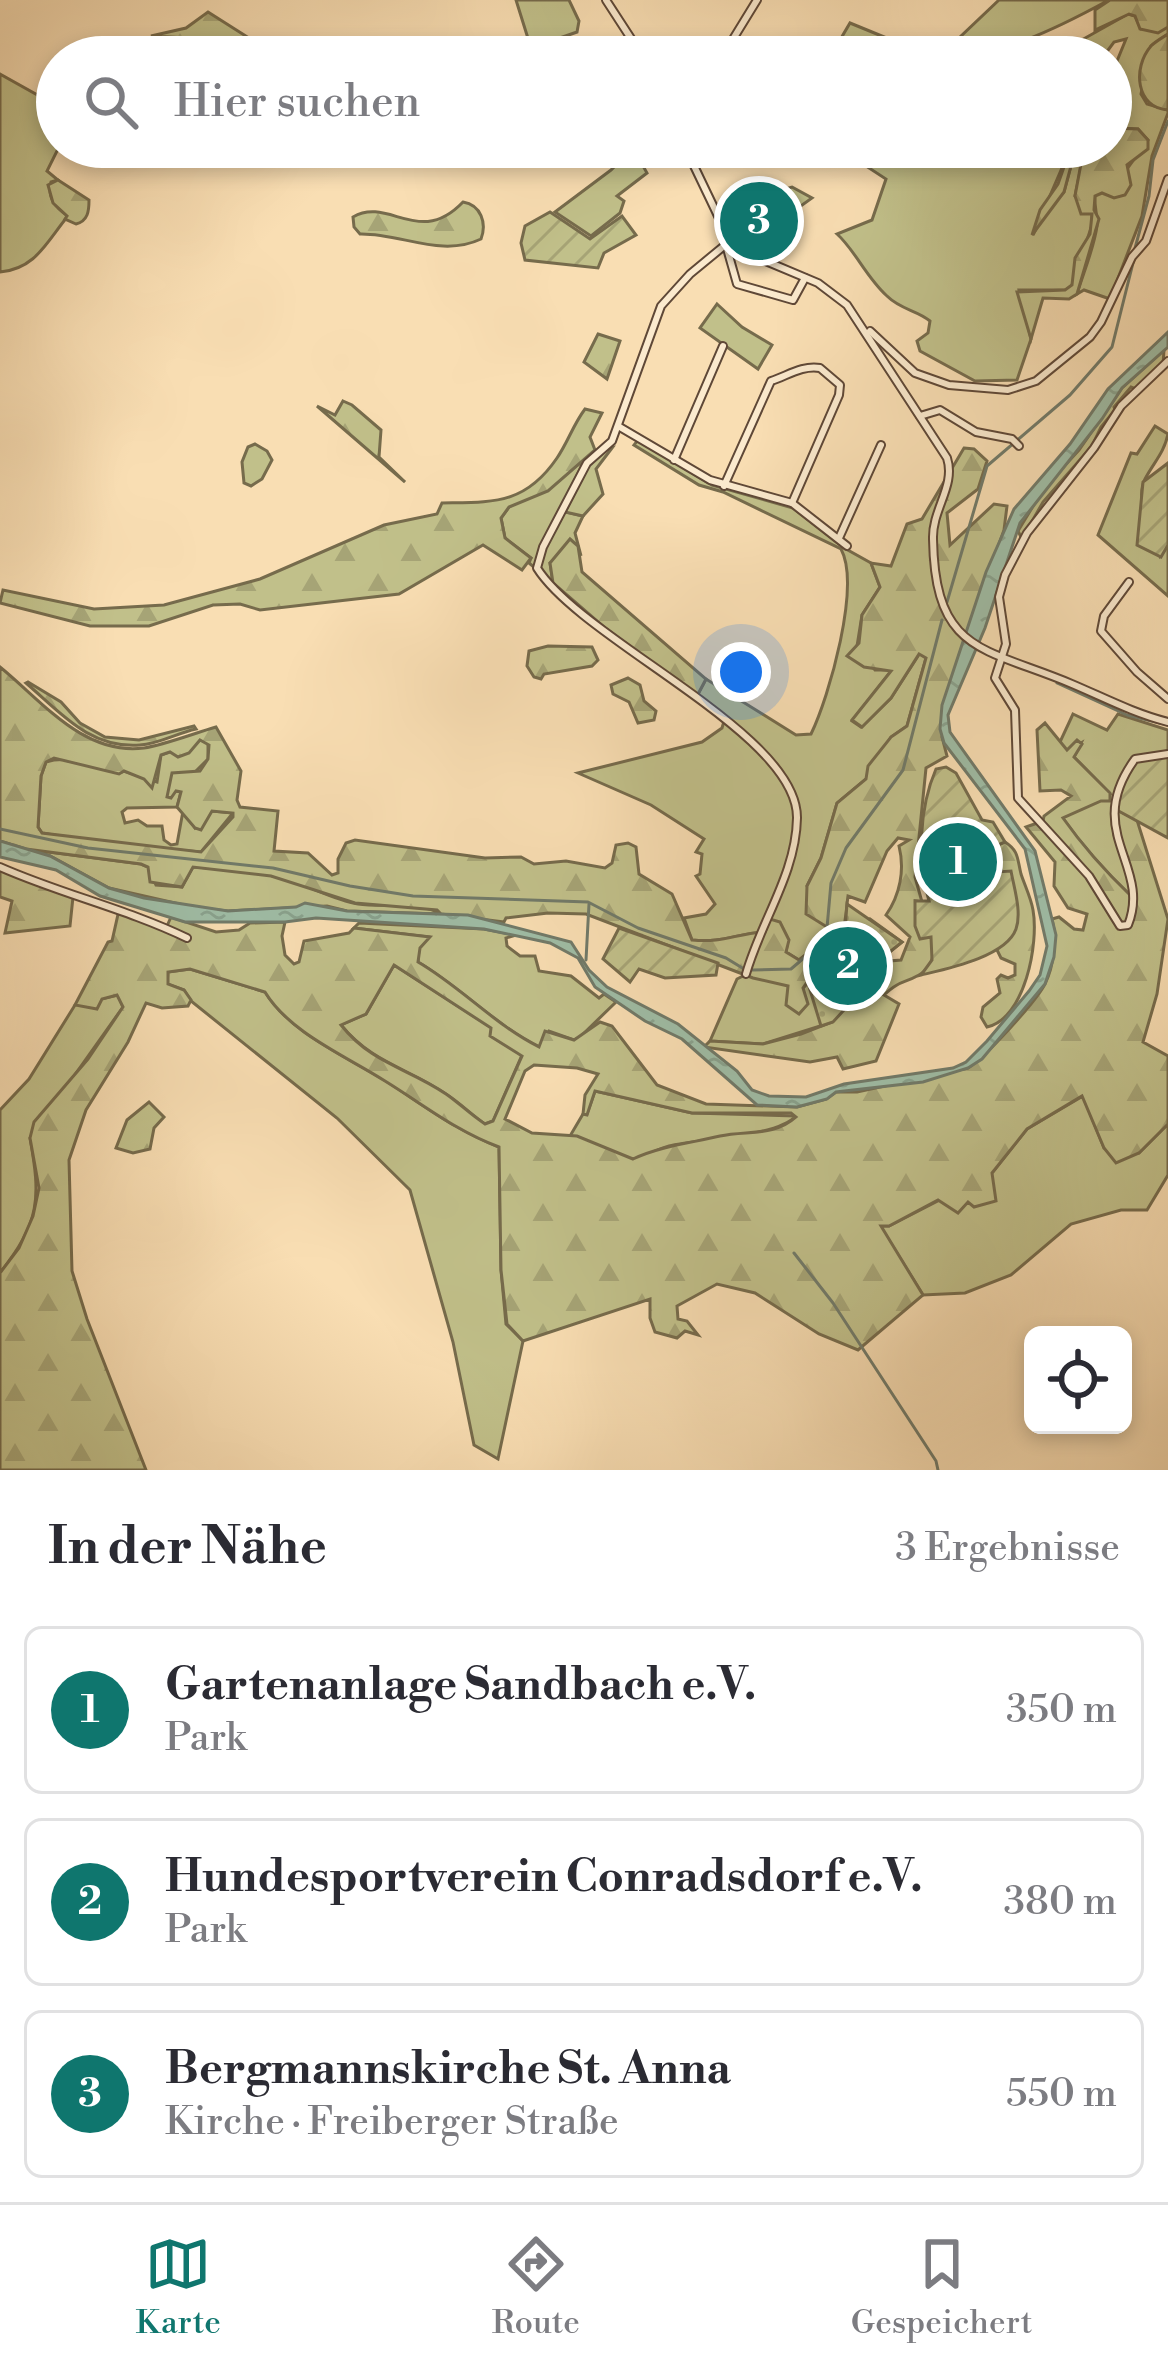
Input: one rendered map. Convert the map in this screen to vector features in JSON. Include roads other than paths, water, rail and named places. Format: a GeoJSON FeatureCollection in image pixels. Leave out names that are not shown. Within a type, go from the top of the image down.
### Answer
{"type":"FeatureCollection","features":[{"type":"Feature","properties":{"kind":"street"},"geometry":{"type":"LineString","coordinates":[[606,0],[629,36]]}},
{"type":"Feature","properties":{"kind":"street"},"geometry":{"type":"LineString","coordinates":[[735,36],[757,0]]}},
{"type":"Feature","properties":{"kind":"street"},"geometry":{"type":"LineString","coordinates":[[694,168],[728,243],[737,284],[793,300],[805,278]]}},
{"type":"Feature","properties":{"kind":"street"},"geometry":{"type":"LineString","coordinates":[[865,328],[915,374],[968,388],[1027,386],[1090,337],[1117,294],[1168,179]]}},
{"type":"Feature","properties":{"kind":"street"},"geometry":{"type":"LineString","coordinates":[[728,243],[805,278],[847,305],[920,416],[951,470],[932,532],[936,582],[950,620],[967,640],[1120,708],[1168,722]]}},
{"type":"Feature","properties":{"kind":"street"},"geometry":{"type":"LineString","coordinates":[[728,243],[661,306],[612,441],[586,463],[537,568],[545,581],[598,626],[727,722],[772,764],[793,792],[794,854],[746,974]]}},
{"type":"Feature","properties":{"kind":"street"},"geometry":{"type":"LineString","coordinates":[[674,460],[723,346]]}},
{"type":"Feature","properties":{"kind":"street"},"geometry":{"type":"LineString","coordinates":[[1168,361],[1120,406],[1094,448],[1027,533],[1005,574],[999,597],[1006,634],[995,678],[1016,714],[1018,798],[1089,876],[1120,926],[1128,925],[1135,892],[1114,835],[1122,780],[1135,759],[1168,754]]}},
{"type":"Feature","properties":{"kind":"street"},"geometry":{"type":"LineString","coordinates":[[724,486],[771,381],[787,379],[803,368],[820,368],[840,386],[839,394],[792,503]]}},
{"type":"Feature","properties":{"kind":"street"},"geometry":{"type":"LineString","coordinates":[[920,416],[940,410],[976,432],[1017,444]]}},
{"type":"Feature","properties":{"kind":"street"},"geometry":{"type":"LineString","coordinates":[[618,425],[724,486],[792,503],[847,547]]}},
{"type":"Feature","properties":{"kind":"street"},"geometry":{"type":"LineString","coordinates":[[839,538],[880,445]]}},
{"type":"Feature","properties":{"kind":"street"},"geometry":{"type":"LineString","coordinates":[[1129,582],[1100,627],[1137,672],[1168,699]]}},
{"type":"Feature","properties":{"kind":"street"},"geometry":{"type":"LineString","coordinates":[[0,866],[45,886],[158,922],[187,938]]}},
{"type":"Feature","properties":{"kind":"water"},"geometry":{"type":"Polygon","coordinates":[[[1168,332],[1168,347],[1122,388],[1020,523],[985,628],[948,715],[950,732],[1035,851],[1056,935],[1045,984],[982,1059],[968,1068],[923,1082],[836,1092],[797,1107],[757,1105],[682,1039],[595,987],[578,958],[550,943],[484,929],[316,918],[185,922],[100,896],[56,870],[0,857],[0,841],[50,856],[109,888],[228,911],[305,903],[347,911],[468,915],[571,942],[607,987],[678,1024],[737,1071],[752,1090],[769,1096],[806,1097],[844,1084],[953,1068],[987,1041],[1029,991],[1040,975],[1047,946],[1025,849],[944,743],[942,705],[986,572],[1014,509],[1070,444],[1108,389],[1168,332]]]}},
{"type":"Feature","properties":{"kind":"waterway"},"geometry":{"type":"LineString","coordinates":[[1134,252],[1153,160],[1168,121]]}},
{"type":"Feature","properties":{"kind":"waterway"},"geometry":{"type":"LineString","coordinates":[[947,602],[987,466],[1070,395],[1112,347],[1134,259]]}},
{"type":"Feature","properties":{"kind":"waterway"},"geometry":{"type":"LineString","coordinates":[[752,970],[791,969],[826,939],[831,883],[846,848],[903,770],[942,620]]}},
{"type":"Feature","properties":{"kind":"waterway"},"geometry":{"type":"LineString","coordinates":[[1057,683],[1127,715],[1168,725]]}},
{"type":"Feature","properties":{"kind":"waterway"},"geometry":{"type":"LineString","coordinates":[[0,829],[88,848],[273,868],[413,896],[588,902],[638,928],[726,958],[744,969]]}},
{"type":"Feature","properties":{"kind":"waterway"},"geometry":{"type":"LineString","coordinates":[[586,960],[589,904]]}},
{"type":"Feature","properties":{"kind":"waterway"},"geometry":{"type":"LineString","coordinates":[[794,1253],[833,1303],[938,1470]]}},
{"type":"Feature","properties":{"kind":"place","name":"Bergmannskirche St. Anna"},"geometry":{"type":"Point","coordinates":[759,221]}},
{"type":"Feature","properties":{"kind":"place","name":"Gartenanlage Sandbach e.V."},"geometry":{"type":"Point","coordinates":[958,862]}},
{"type":"Feature","properties":{"kind":"place","name":"Hundesportverein Conradsdorf e.V."},"geometry":{"type":"Point","coordinates":[848,966]}}]}
